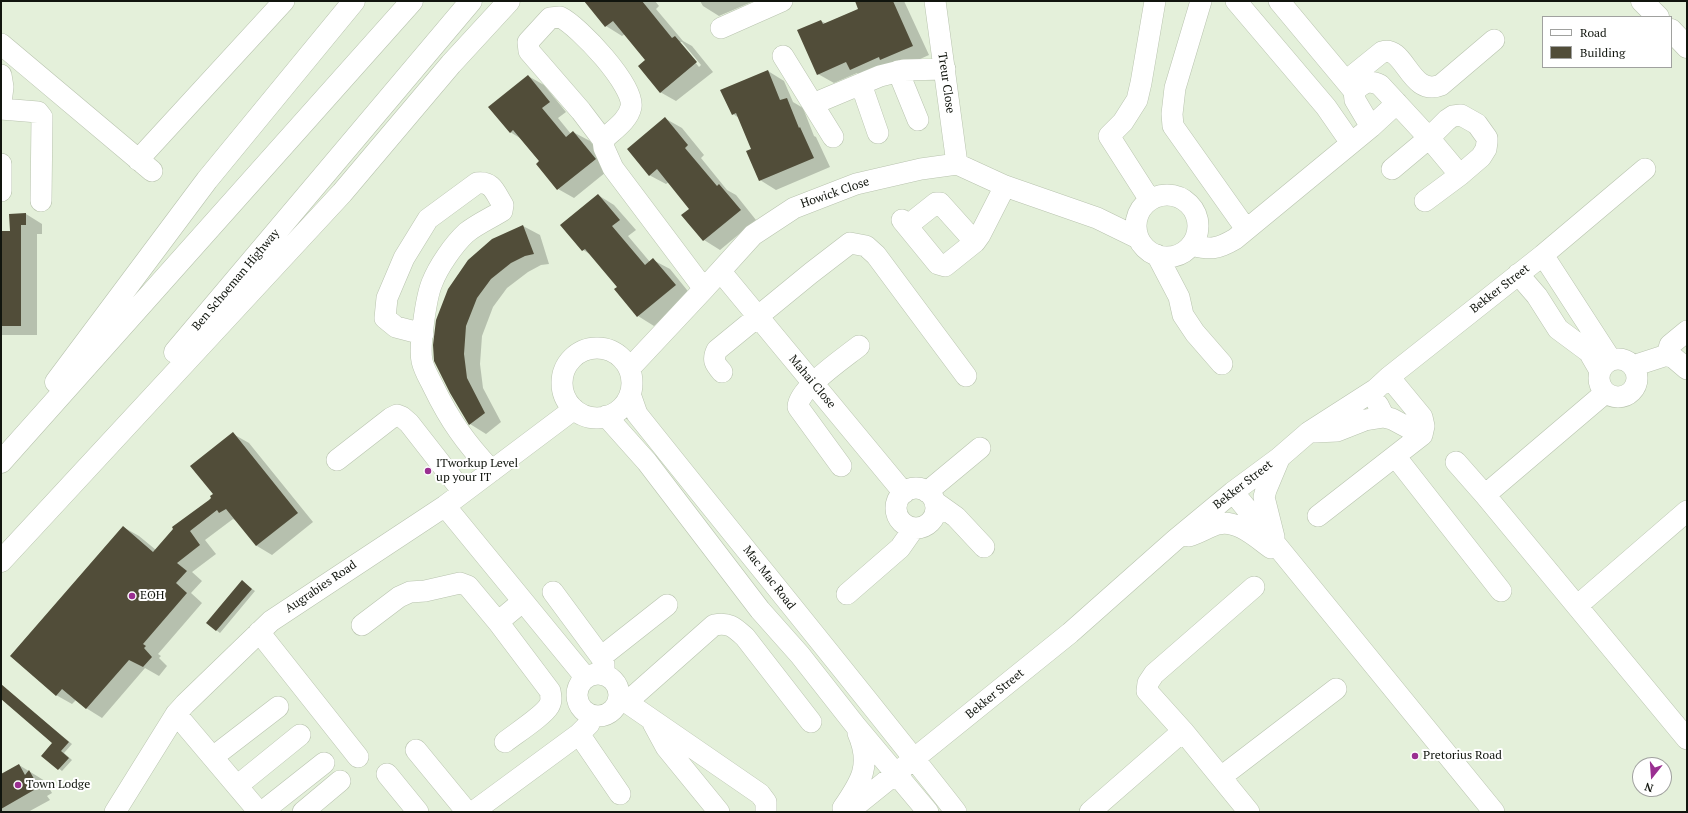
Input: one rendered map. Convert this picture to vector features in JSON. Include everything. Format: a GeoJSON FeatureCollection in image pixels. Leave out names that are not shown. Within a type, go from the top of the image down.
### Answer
{"type":"FeatureCollection","features":[{"type":"Feature","properties":{"kind":"main road"},"geometry":{"type":"LineString","coordinates":[[1,455],[207,180],[354,1]]}},
{"type":"Feature","properties":{"kind":"main road"},"geometry":{"type":"LineString","coordinates":[[1,462],[412,1]]}},
{"type":"Feature","properties":{"kind":"main road","name":"Ben Schoeman Highway"},"geometry":{"type":"LineString","coordinates":[[1,560],[471,1]]}},
{"type":"Feature","properties":{"kind":"main road"},"geometry":{"type":"LineString","coordinates":[[1,560],[342,193],[505,1]]}},
{"type":"Feature","properties":{"kind":"main road"},"geometry":{"type":"LineString","coordinates":[[451,64],[509,1]]}},
{"type":"Feature","properties":{"kind":"main road"},"geometry":{"type":"LineString","coordinates":[[1642,1],[1657,16]]}},
{"type":"Feature","properties":{"kind":"main road"},"geometry":{"type":"LineString","coordinates":[[1672,31],[1687,47]]}},
{"type":"Feature","properties":{"kind":"street"},"geometry":{"type":"LineString","coordinates":[[1,44],[145,165],[284,1]]}},
{"type":"Feature","properties":{"kind":"street"},"geometry":{"type":"LineString","coordinates":[[721,28],[782,1]]}},
{"type":"Feature","properties":{"kind":"street","name":"Treur Close"},"geometry":{"type":"LineString","coordinates":[[935,1],[957,164]]}},
{"type":"Feature","properties":{"kind":"street"},"geometry":{"type":"LineString","coordinates":[[1145,206],[1109,136],[1123,122],[1137,100],[1155,1]]}},
{"type":"Feature","properties":{"kind":"street"},"geometry":{"type":"LineString","coordinates":[[1201,1],[1175,88],[1172,114],[1173,126],[1246,229]]}},
{"type":"Feature","properties":{"kind":"street"},"geometry":{"type":"LineString","coordinates":[[1236,1],[1326,107],[1351,143]]}},
{"type":"Feature","properties":{"kind":"street"},"geometry":{"type":"LineString","coordinates":[[1279,1],[1350,86],[1355,100],[1371,127]]}},
{"type":"Feature","properties":{"kind":"street"},"geometry":{"type":"LineString","coordinates":[[603,140],[628,116],[631,106],[627,91],[614,70],[579,30],[560,17],[550,18],[528,42],[529,51],[581,111],[603,140],[604,148],[613,168],[704,289]]}},
{"type":"Feature","properties":{"kind":"street"},"geometry":{"type":"LineString","coordinates":[[1350,86],[1382,52],[1388,50],[1393,52],[1412,76],[1422,84],[1436,87],[1494,40]]}},
{"type":"Feature","properties":{"kind":"street"},"geometry":{"type":"LineString","coordinates":[[783,56],[833,137]]}},
{"type":"Feature","properties":{"kind":"street"},"geometry":{"type":"LineString","coordinates":[[813,104],[880,76],[904,70],[945,70]]}},
{"type":"Feature","properties":{"kind":"street"},"geometry":{"type":"LineString","coordinates":[[898,72],[918,120]]}},
{"type":"Feature","properties":{"kind":"street"},"geometry":{"type":"LineString","coordinates":[[1,75],[3,86],[1,103]]}},
{"type":"Feature","properties":{"kind":"street"},"geometry":{"type":"LineString","coordinates":[[1350,86],[1362,84],[1368,81],[1380,85],[1429,138],[1460,175]]}},
{"type":"Feature","properties":{"kind":"street"},"geometry":{"type":"LineString","coordinates":[[861,84],[878,133]]}},
{"type":"Feature","properties":{"kind":"street"},"geometry":{"type":"LineString","coordinates":[[1145,206],[1136,225],[1138,238],[1146,249],[1157,255],[1170,257],[1187,249],[1216,248],[1235,239],[1371,127],[1397,103]]}},
{"type":"Feature","properties":{"kind":"street"},"geometry":{"type":"LineString","coordinates":[[1,109],[38,112],[42,117],[41,202]]}},
{"type":"Feature","properties":{"kind":"street"},"geometry":{"type":"LineString","coordinates":[[1392,169],[1453,116],[1461,115],[1477,124],[1487,138],[1486,149],[1481,157],[1425,201]]}},
{"type":"Feature","properties":{"kind":"street"},"geometry":{"type":"LineString","coordinates":[[1,164],[1,191]]}},
{"type":"Feature","properties":{"kind":"street"},"geometry":{"type":"LineString","coordinates":[[957,164],[1005,186],[1097,218],[1138,238]]}},
{"type":"Feature","properties":{"kind":"street","name":"Howick Close"},"geometry":{"type":"LineString","coordinates":[[629,369],[753,235],[794,208],[856,184],[921,169],[957,164]]}},
{"type":"Feature","properties":{"kind":"street","name":"Bekker Street"},"geometry":{"type":"LineString","coordinates":[[848,812],[1070,633],[1175,540],[1233,492],[1279,458],[1309,432],[1383,383],[1518,274],[1544,255],[1645,169]]}},
{"type":"Feature","properties":{"kind":"street"},"geometry":{"type":"LineString","coordinates":[[423,334],[396,327],[385,318],[387,298],[404,258],[428,219],[477,184],[484,182],[489,184],[503,205],[502,210],[467,233],[454,247],[431,284],[423,334],[422,361],[446,413],[468,445],[492,471]]}},
{"type":"Feature","properties":{"kind":"street"},"geometry":{"type":"LineString","coordinates":[[974,242],[940,203],[936,203],[904,223],[938,264],[945,266],[974,242],[980,235],[1005,186]]}},
{"type":"Feature","properties":{"kind":"street"},"geometry":{"type":"LineString","coordinates":[[1097,218],[1145,206],[1164,195],[1178,197],[1190,205],[1197,218],[1198,232],[1187,249],[1179,297]]}},
{"type":"Feature","properties":{"kind":"street"},"geometry":{"type":"LineString","coordinates":[[722,372],[714,363],[717,350],[757,316],[850,243],[866,246],[876,255],[966,376]]}},
{"type":"Feature","properties":{"kind":"street"},"geometry":{"type":"LineString","coordinates":[[1157,255],[1179,297],[1183,315],[1195,333],[1222,364]]}},
{"type":"Feature","properties":{"kind":"street"},"geometry":{"type":"LineString","coordinates":[[1544,255],[1605,365]]}},
{"type":"Feature","properties":{"kind":"street","name":"Mahai Close"},"geometry":{"type":"LineString","coordinates":[[720,272],[904,493]]}},
{"type":"Feature","properties":{"kind":"street"},"geometry":{"type":"LineString","coordinates":[[1518,274],[1537,296],[1558,329],[1605,365]]}},
{"type":"Feature","properties":{"kind":"street"},"geometry":{"type":"LineString","coordinates":[[1667,355],[1670,345],[1687,330]]}},
{"type":"Feature","properties":{"kind":"street"},"geometry":{"type":"LineString","coordinates":[[841,466],[798,407],[799,398],[812,383],[859,346]]}},
{"type":"Feature","properties":{"kind":"street"},"geometry":{"type":"LineString","coordinates":[[593,348],[605,349],[616,353],[629,369],[632,383],[630,394],[625,404],[616,412],[606,416],[583,415],[574,409],[566,400],[562,390],[562,378],[565,367],[572,357],[582,351],[593,348]]}},
{"type":"Feature","properties":{"kind":"street"},"geometry":{"type":"LineString","coordinates":[[1633,366],[1667,355],[1674,358],[1687,369]]}},
{"type":"Feature","properties":{"kind":"street"},"geometry":{"type":"LineString","coordinates":[[1619,358],[1627,361],[1633,366],[1637,374],[1637,382],[1631,392],[1620,398],[1612,397],[1605,393],[1600,386],[1598,379],[1605,365],[1619,358]]}},
{"type":"Feature","properties":{"kind":"street"},"geometry":{"type":"LineString","coordinates":[[1318,516],[1422,435],[1424,426],[1422,417],[1383,383],[1378,404],[1384,417]]}},
{"type":"Feature","properties":{"kind":"street"},"geometry":{"type":"LineString","coordinates":[[1485,495],[1605,393]]}},
{"type":"Feature","properties":{"kind":"street","name":"Mac Mac Road"},"geometry":{"type":"LineString","coordinates":[[630,394],[637,414],[956,812]]}},
{"type":"Feature","properties":{"kind":"street","name":"Augrabies Road"},"geometry":{"type":"LineString","coordinates":[[115,812],[176,714],[271,621],[445,506],[574,409]]}},
{"type":"Feature","properties":{"kind":"street"},"geometry":{"type":"LineString","coordinates":[[337,460],[397,415],[409,423],[464,492]]}},
{"type":"Feature","properties":{"kind":"street"},"geometry":{"type":"LineString","coordinates":[[606,416],[647,462],[760,610],[800,655],[855,725],[928,812]]}},
{"type":"Feature","properties":{"kind":"street"},"geometry":{"type":"LineString","coordinates":[[1309,432],[1337,430],[1364,420],[1384,417],[1392,419],[1422,435]]}},
{"type":"Feature","properties":{"kind":"street"},"geometry":{"type":"LineString","coordinates":[[931,497],[980,448]]}},
{"type":"Feature","properties":{"kind":"street"},"geometry":{"type":"LineString","coordinates":[[1395,456],[1501,591]]}},
{"type":"Feature","properties":{"kind":"street"},"geometry":{"type":"LineString","coordinates":[[1279,458],[1264,497],[1281,550]]}},
{"type":"Feature","properties":{"kind":"street"},"geometry":{"type":"LineString","coordinates":[[1456,462],[1687,739]]}},
{"type":"Feature","properties":{"kind":"street"},"geometry":{"type":"LineString","coordinates":[[931,497],[936,510],[934,518],[929,524],[922,528],[914,528],[906,526],[900,521],[896,506],[898,499],[904,493],[915,489],[931,497],[956,517],[984,548]]}},
{"type":"Feature","properties":{"kind":"street"},"geometry":{"type":"LineString","coordinates":[[1233,492],[1494,812]]}},
{"type":"Feature","properties":{"kind":"street"},"geometry":{"type":"LineString","coordinates":[[445,506],[522,602],[597,670],[612,680],[623,700],[760,794],[766,802],[766,812]]}},
{"type":"Feature","properties":{"kind":"street"},"geometry":{"type":"LineString","coordinates":[[1577,606],[1687,511]]}},
{"type":"Feature","properties":{"kind":"street"},"geometry":{"type":"LineString","coordinates":[[1175,540],[1199,533],[1218,524],[1226,523],[1236,525],[1281,550]]}},
{"type":"Feature","properties":{"kind":"street"},"geometry":{"type":"LineString","coordinates":[[847,594],[900,548],[914,528]]}},
{"type":"Feature","properties":{"kind":"street"},"geometry":{"type":"LineString","coordinates":[[362,625],[399,597],[410,592],[425,591],[460,584],[468,586],[498,622],[550,691],[551,699],[548,707],[541,715],[505,742]]}},
{"type":"Feature","properties":{"kind":"street"},"geometry":{"type":"LineString","coordinates":[[1249,812],[1183,731],[1147,691],[1148,683],[1154,674],[1254,587]]}},
{"type":"Feature","properties":{"kind":"street"},"geometry":{"type":"LineString","coordinates":[[553,592],[597,670]]}},
{"type":"Feature","properties":{"kind":"street"},"geometry":{"type":"LineString","coordinates":[[760,610],[782,594]]}},
{"type":"Feature","properties":{"kind":"street"},"geometry":{"type":"LineString","coordinates":[[498,622],[522,602]]}},
{"type":"Feature","properties":{"kind":"street"},"geometry":{"type":"LineString","coordinates":[[667,605],[579,685],[577,694],[578,704],[584,711],[592,716],[601,716],[610,713],[623,700],[714,625],[724,623],[734,627],[745,637],[811,722]]}},
{"type":"Feature","properties":{"kind":"street"},"geometry":{"type":"LineString","coordinates":[[259,632],[358,757]]}},
{"type":"Feature","properties":{"kind":"street"},"geometry":{"type":"LineString","coordinates":[[1221,778],[1336,689]]}},
{"type":"Feature","properties":{"kind":"street"},"geometry":{"type":"LineString","coordinates":[[212,757],[278,707]]}},
{"type":"Feature","properties":{"kind":"street"},"geometry":{"type":"LineString","coordinates":[[176,714],[259,812]]}},
{"type":"Feature","properties":{"kind":"street"},"geometry":{"type":"LineString","coordinates":[[473,812],[579,734],[588,724],[592,716]]}},
{"type":"Feature","properties":{"kind":"street"},"geometry":{"type":"LineString","coordinates":[[651,719],[666,747],[719,812]]}},
{"type":"Feature","properties":{"kind":"street"},"geometry":{"type":"LineString","coordinates":[[840,812],[858,787],[864,770],[864,745],[855,725]]}},
{"type":"Feature","properties":{"kind":"street"},"geometry":{"type":"LineString","coordinates":[[1102,808],[1183,731]]}},
{"type":"Feature","properties":{"kind":"street"},"geometry":{"type":"LineString","coordinates":[[579,734],[620,794]]}},
{"type":"Feature","properties":{"kind":"street"},"geometry":{"type":"LineString","coordinates":[[237,786],[300,735]]}},
{"type":"Feature","properties":{"kind":"street"},"geometry":{"type":"LineString","coordinates":[[416,750],[467,812]]}},
{"type":"Feature","properties":{"kind":"street"},"geometry":{"type":"LineString","coordinates":[[262,812],[324,763]]}},
{"type":"Feature","properties":{"kind":"street"},"geometry":{"type":"LineString","coordinates":[[387,774],[418,812]]}},
{"type":"Feature","properties":{"kind":"street"},"geometry":{"type":"LineString","coordinates":[[303,812],[340,781]]}},
{"type":"Feature","properties":{"kind":"building"},"geometry":{"type":"Polygon","coordinates":[[[584,1],[642,1],[672,38],[675,36],[697,62],[660,93],[638,66],[645,60],[613,21],[605,27],[584,1]]]}},
{"type":"Feature","properties":{"kind":"building"},"geometry":{"type":"Polygon","coordinates":[[[855,1],[893,1],[913,46],[880,60],[879,57],[850,70],[846,62],[817,75],[797,30],[821,20],[823,24],[858,9],[855,1]]]}},
{"type":"Feature","properties":{"kind":"building"},"geometry":{"type":"Polygon","coordinates":[[[768,70],[780,100],[787,98],[799,128],[800,127],[814,158],[759,181],[746,151],[751,149],[736,113],[732,115],[720,90],[768,70]]]}},
{"type":"Feature","properties":{"kind":"building"},"geometry":{"type":"Polygon","coordinates":[[[528,75],[550,102],[542,108],[566,137],[573,131],[596,159],[557,190],[536,164],[539,161],[513,130],[510,133],[488,107],[528,75]]]}},
{"type":"Feature","properties":{"kind":"building"},"geometry":{"type":"Polygon","coordinates":[[[665,117],[688,145],[685,148],[717,186],[719,184],[741,210],[703,241],[681,215],[689,209],[657,169],[649,176],[627,149],[665,117]]]}},
{"type":"Feature","properties":{"kind":"building"},"geometry":{"type":"Polygon","coordinates":[[[598,194],[620,220],[612,226],[645,265],[653,258],[676,285],[637,317],[614,289],[617,287],[585,249],[582,251],[560,225],[598,194]]]}},
{"type":"Feature","properties":{"kind":"building"},"geometry":{"type":"Polygon","coordinates":[[[26,213],[26,225],[21,225],[21,326],[1,326],[1,231],[10,231],[9,214],[26,213]]]}},
{"type":"Feature","properties":{"kind":"building"},"geometry":{"type":"Polygon","coordinates":[[[523,225],[534,254],[525,256],[511,263],[491,279],[477,298],[466,326],[464,354],[467,378],[485,413],[469,425],[450,393],[434,361],[433,345],[436,320],[448,289],[468,260],[492,239],[523,225]]]}},
{"type":"Feature","properties":{"kind":"building"},"geometry":{"type":"Polygon","coordinates":[[[233,432],[298,513],[256,546],[226,509],[219,513],[217,510],[190,531],[200,545],[177,563],[187,571],[176,583],[187,593],[143,644],[146,646],[144,648],[152,657],[143,667],[129,660],[86,709],[62,689],[56,696],[10,656],[123,526],[153,552],[173,529],[172,527],[211,498],[210,496],[213,494],[190,466],[233,432]]]}},
{"type":"Feature","properties":{"kind":"building"},"geometry":{"type":"Polygon","coordinates":[[[242,580],[252,589],[216,631],[206,623],[242,580]]]}},
{"type":"Feature","properties":{"kind":"building"},"geometry":{"type":"Polygon","coordinates":[[[1,684],[69,742],[61,751],[69,758],[58,770],[41,756],[52,743],[1,699],[1,684]]]}},
{"type":"Feature","properties":{"kind":"building","name":"Town Lodge"},"geometry":{"type":"Polygon","coordinates":[[[19,764],[25,775],[29,770],[37,784],[32,787],[34,790],[1,809],[1,774],[19,764]]]}},
{"type":"Feature","properties":{"kind":"place","name":"ITworkup Level up your IT"},"geometry":{"type":"Point","coordinates":[428,471]}},
{"type":"Feature","properties":{"kind":"place","name":"EOH"},"geometry":{"type":"Point","coordinates":[132,596]}},
{"type":"Feature","properties":{"kind":"place","name":"Pretorius Road"},"geometry":{"type":"Point","coordinates":[1415,756]}},
{"type":"Feature","properties":{"kind":"place","name":"Town Lodge"},"geometry":{"type":"Point","coordinates":[18,785]}}]}
